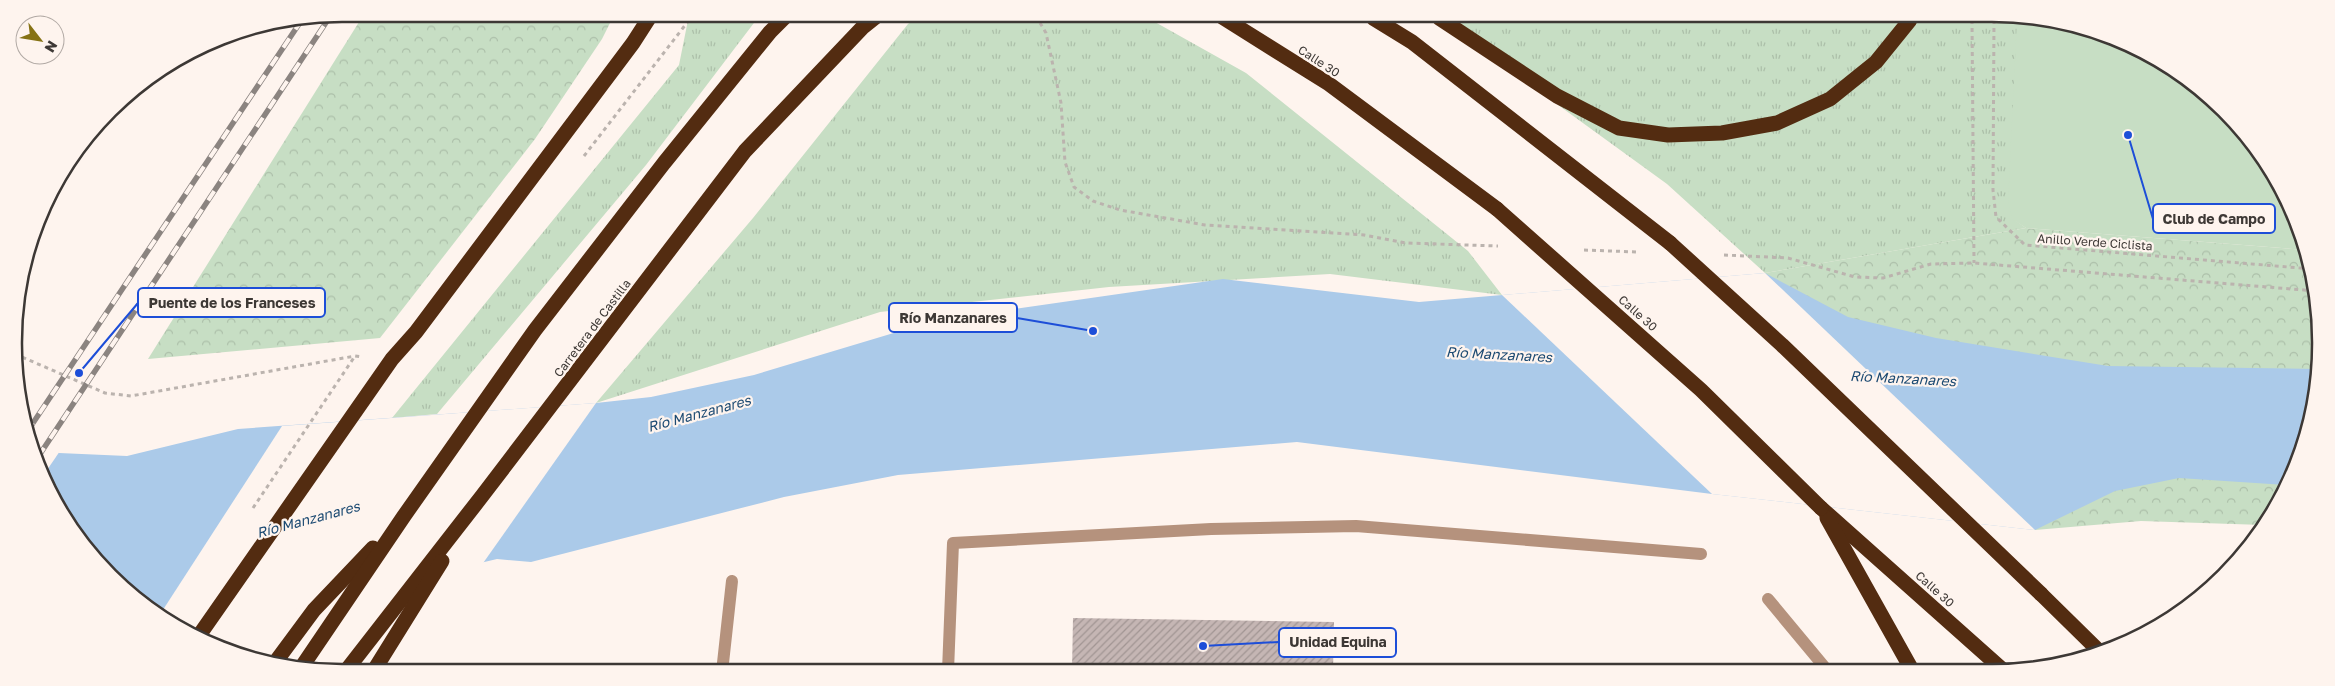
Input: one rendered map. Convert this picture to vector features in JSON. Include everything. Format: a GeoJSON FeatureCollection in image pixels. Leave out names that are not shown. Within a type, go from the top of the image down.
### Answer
{"type":"FeatureCollection","features":[{"type":"Feature","properties":{"kind":"highway"},"geometry":{"type":"LineString","coordinates":[[202,631],[392,360],[416,332],[633,43],[646,22]]}},
{"type":"Feature","properties":{"kind":"highway"},"geometry":{"type":"LineString","coordinates":[[305,661],[534,330],[664,163],[780,22]]}},
{"type":"Feature","properties":{"kind":"highway","name":"Carretera de Castilla"},"geometry":{"type":"LineString","coordinates":[[351,664],[745,151],[870,22]]}},
{"type":"Feature","properties":{"kind":"highway","name":"Calle 30"},"geometry":{"type":"LineString","coordinates":[[1230,22],[1329,84],[1496,209],[1701,390],[1822,508],[1996,664]]}},
{"type":"Feature","properties":{"kind":"highway"},"geometry":{"type":"LineString","coordinates":[[1380,22],[1412,42],[1670,242],[1790,352],[2094,646]]}},
{"type":"Feature","properties":{"kind":"highway"},"geometry":{"type":"LineString","coordinates":[[1445,22],[1557,96],[1618,128],[1668,135],[1722,133],[1777,123],[1830,99],[1876,62],[1908,22]]}},
{"type":"Feature","properties":{"kind":"highway"},"geometry":{"type":"LineString","coordinates":[[379,664],[482,496]]}},
{"type":"Feature","properties":{"kind":"highway"},"geometry":{"type":"LineString","coordinates":[[1822,508],[1909,664]]}},
{"type":"Feature","properties":{"kind":"highway"},"geometry":{"type":"LineString","coordinates":[[279,657],[314,610],[404,516]]}},
{"type":"Feature","properties":{"kind":"lane"},"geometry":{"type":"LineString","coordinates":[[948,664],[953,543],[1211,529],[1356,526],[1701,554]]}},
{"type":"Feature","properties":{"kind":"lane"},"geometry":{"type":"LineString","coordinates":[[723,664],[732,580]]}},
{"type":"Feature","properties":{"kind":"lane"},"geometry":{"type":"LineString","coordinates":[[1768,599],[1822,664]]}},
{"type":"Feature","properties":{"kind":"path"},"geometry":{"type":"LineString","coordinates":[[1972,22],[1974,263]]}},
{"type":"Feature","properties":{"kind":"path","name":"Anillo Verde Ciclista"},"geometry":{"type":"LineString","coordinates":[[1994,22],[1993,190],[1996,217],[2024,245],[2304,268]]}},
{"type":"Feature","properties":{"kind":"path"},"geometry":{"type":"LineString","coordinates":[[23,357],[105,393],[131,396],[355,356],[333,391]]}},
{"type":"Feature","properties":{"kind":"green space"},"geometry":{"type":"Polygon","coordinates":[[[359,22],[610,22],[602,39],[535,139],[380,338],[148,359],[359,22]]]}},
{"type":"Feature","properties":{"kind":"green space"},"geometry":{"type":"Polygon","coordinates":[[[688,22],[755,22],[646,165],[437,414],[392,418],[679,65],[688,22]]]}},
{"type":"Feature","properties":{"kind":"green space"},"geometry":{"type":"Polygon","coordinates":[[[910,22],[1155,22],[1246,73],[1468,251],[1502,295],[1330,274],[1109,287],[880,312],[596,403],[753,218],[910,22]]]}},
{"type":"Feature","properties":{"kind":"green space"},"geometry":{"type":"Polygon","coordinates":[[[1444,22],[1992,22],[2020,24],[2012,218],[2026,228],[1765,273],[1667,184],[1444,22]]]}},
{"type":"Feature","properties":{"kind":"green space"},"geometry":{"type":"Polygon","coordinates":[[[2017,23],[2034,25],[2075,33],[2115,47],[2152,65],[2203,102],[2233,132],[2270,183],[2288,220],[2298,249],[2026,228],[2012,219],[2008,203],[2017,23]]]}},
{"type":"Feature","properties":{"kind":"green space"},"geometry":{"type":"Polygon","coordinates":[[[2026,228],[2298,249],[2310,301],[2312,322],[2310,385],[2302,426],[2288,466],[2270,503],[2255,525],[2141,521],[2035,530],[1765,273],[2026,228]]]}},
{"type":"Feature","properties":{"kind":"water"},"geometry":{"type":"Polygon","coordinates":[[[1765,273],[1848,317],[1936,338],[2108,366],[2312,369],[2302,426],[2279,485],[2179,478],[2115,491],[2035,530],[1712,494],[1297,442],[898,475],[784,497],[531,562],[497,559],[200,629],[183,621],[148,597],[116,570],[102,554],[65,503],[47,466],[39,443],[59,453],[127,456],[238,429],[596,403],[651,397],[754,375],[937,320],[1223,279],[1419,302],[1765,273]]]}},
{"type":"Feature","properties":{"kind":"pier"},"geometry":{"type":"Polygon","coordinates":[[[1765,273],[2035,530],[1712,494],[1502,295],[1765,273]]]}},
{"type":"Feature","properties":{"kind":"pier"},"geometry":{"type":"Polygon","coordinates":[[[596,403],[481,566],[202,630],[164,608],[282,426],[596,403]]]}},
{"type":"Feature","properties":{"kind":"pier"},"geometry":{"type":"Polygon","coordinates":[[[38,441],[60,451],[48,468],[38,441]]]}},
{"type":"Feature","properties":{"kind":"building"},"geometry":{"type":"Polygon","coordinates":[[[1073,618],[1334,622],[1333,664],[1072,664],[1073,618]]]}},
{"type":"Feature","properties":{"kind":"railway"},"geometry":{"type":"LineString","coordinates":[[42,451],[326,23]]}},
{"type":"Feature","properties":{"kind":"railway"},"geometry":{"type":"LineString","coordinates":[[33,424],[298,26]]}},
{"type":"Feature","properties":{"kind":"place","name":"Club de Campo"},"geometry":{"type":"Point","coordinates":[2128,135]}},
{"type":"Feature","properties":{"kind":"place","name":"Río Manzanares"},"geometry":{"type":"Point","coordinates":[1093,331]}},
{"type":"Feature","properties":{"kind":"place","name":"Puente de los Franceses"},"geometry":{"type":"Point","coordinates":[79,373]}},
{"type":"Feature","properties":{"kind":"place","name":"Unidad Equina"},"geometry":{"type":"Point","coordinates":[1203,646]}}]}
